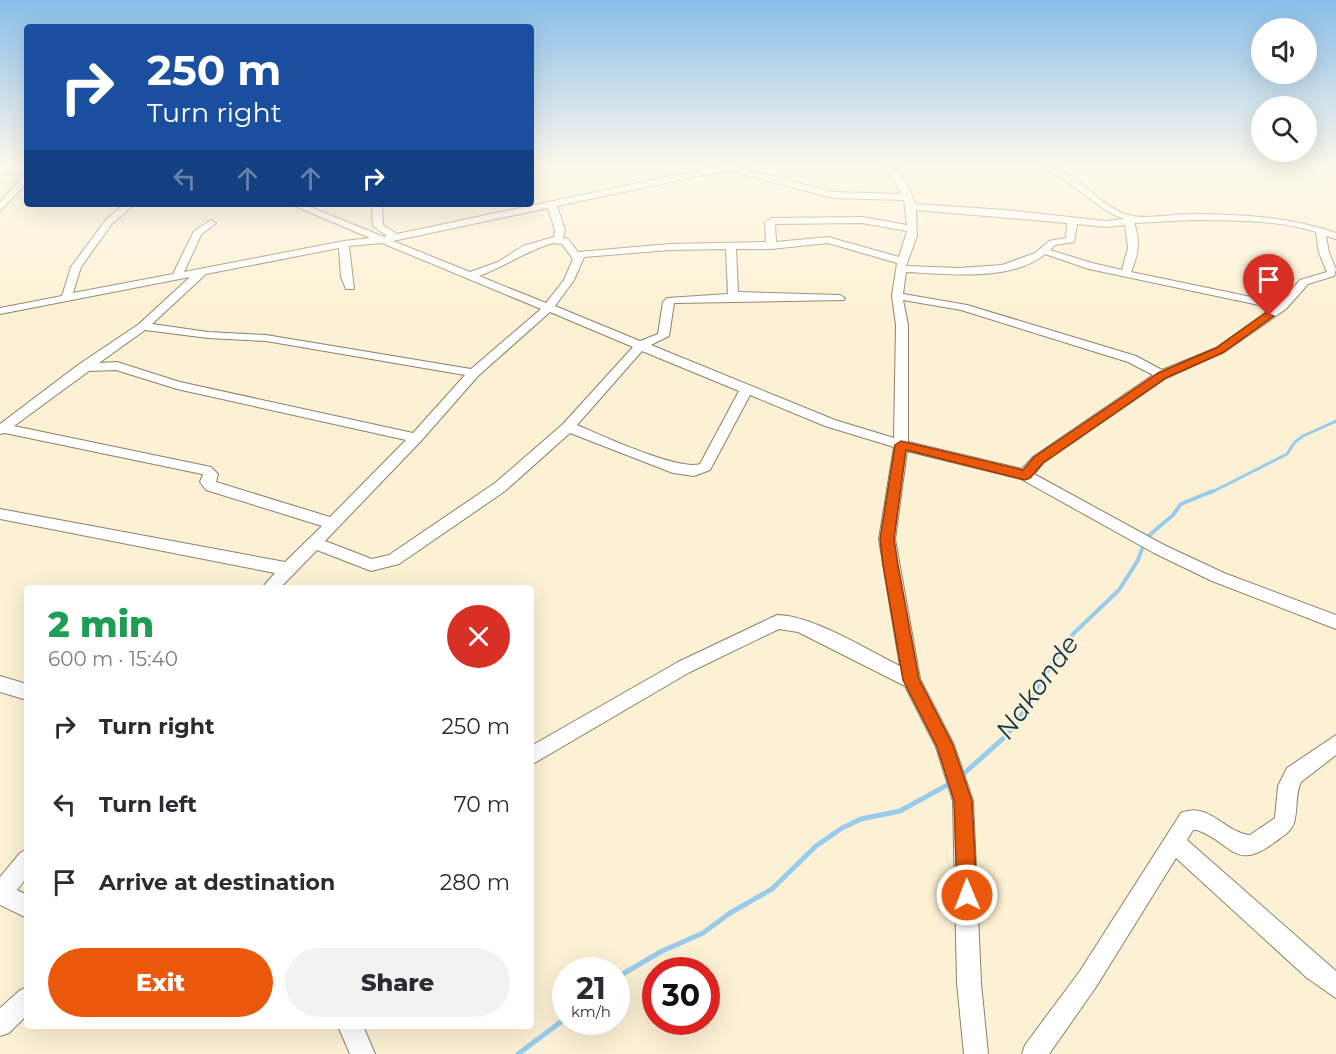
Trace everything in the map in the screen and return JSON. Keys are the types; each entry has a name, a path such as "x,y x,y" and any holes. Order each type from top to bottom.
{"street":[{"path":"67,297 76,267 108,223 119,213"},
{"path":"326,213 389,238 469,276 597,326 746,390 830,423 901,445 1025,475 1159,549 1218,577 1336,622"},
{"path":"378,213 379,227 389,238"},
{"path":"0,311 515,213"},
{"path":"554,213 560,230 558,239"},
{"path":"911,213 912,236 902,265 897,296 902,325 901,445 887,539 911,680 945,745 963,801 969,983 976,1054"},
{"path":"1010,213 1112,224 1193,217 1266,219 1290,222 1336,236"},
{"path":"1117,213 1132,221"},
{"path":"771,246 771,222 862,220 912,229"},
{"path":"273,585 416,438 474,373 548,308 569,280 577,258 582,253 639,248 771,246 833,240 902,265 977,270 1017,266 1029,261 1045,251 1052,243 1072,238 1071,220"},
{"path":"1125,274 1132,258 1134,232 1132,221"},
{"path":"177,276 197,233 211,223"},
{"path":"1025,475 1038,460 1162,375 1220,350 1282,306 1294,296 1298,287 1304,282 1332,273 1324,253 1320,230"},
{"path":"469,276 502,264 526,248 558,239 565,241 577,258"},
{"path":"344,244 346,277 350,287"},
{"path":"731,246 733,294 741,297"},
{"path":"1045,251 1083,264 1125,274 1282,306"},
{"path":"1,429 82,368 143,326 203,271"},
{"path":"897,296 963,307 1132,359 1162,375"},
{"path":"313,542 371,565 393,560 500,487 568,427 640,345 665,334 671,300 741,297 840,298"},
{"path":"143,326 202,335 266,338 474,373"},
{"path":"82,368 117,366 177,385 416,438"},
{"path":"568,427 673,468 694,471 705,467 746,390"},
{"path":"1,429 206,470 211,474 207,482 211,486 331,524"},
{"path":"0,514 287,569"},
{"path":"534,754 684,667 777,622 789,622 804,627 911,680"},
{"path":"0,684 24,691"},
{"path":"1034,1054 1088,979 1188,820 1194,819 1210,825 1230,841 1253,846 1283,824 1287,816 1288,786 1294,775 1336,744"},
{"path":"1174,842 1315,970 1336,986"},
{"path":"24,864 0,893 24,905"},
{"path":"0,1024 24,1002"},
{"path":"351,1029 363,1054"}],"waterway":[{"name":"Nakonde","path":"1210,493 1287,454 1295,442 1303,436 1336,421"},
{"name":"Nakonde","path":"1005,736 1013,728 1050,667 1074,633 1119,590 1138,560 1146,538 1173,515 1181,504 1213,491"},
{"name":"Nakonde","path":"960,777 1007,735"},
{"name":"Nakonde","path":"630,970 662,951 703,933 730,913 772,889 816,846 842,828 861,819 900,811 951,783"},
{"name":"Nakonde","path":"518,1054 552,1028"}],"route":[{"path":"967,895 963,801 955,770 945,745 911,680 887,539 901,445 1025,475 1038,460 1162,375 1220,350 1269,316"}]}
